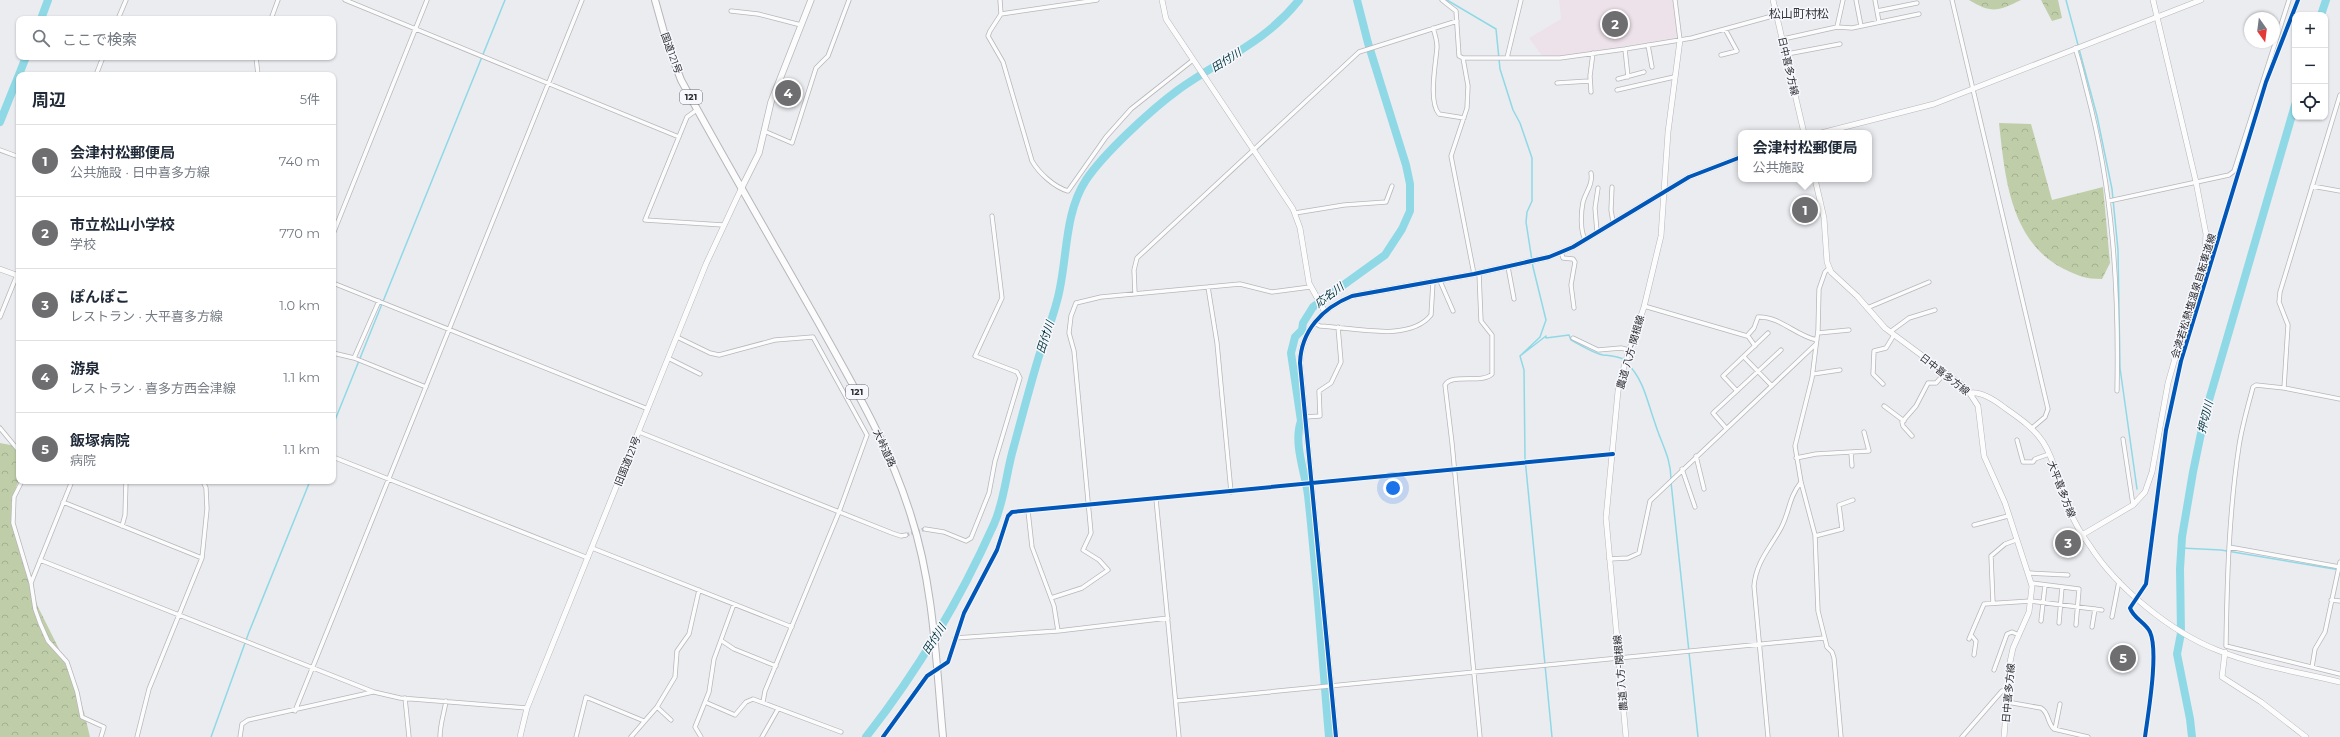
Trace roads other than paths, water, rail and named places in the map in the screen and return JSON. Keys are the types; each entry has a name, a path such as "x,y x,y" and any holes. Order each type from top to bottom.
{"highway":[{"name":"国道121号","path":"655,0 671,56 698,110 742,187"},
{"name":"大峠道路","path":"742,187 805,297 883,441 912,518 924,569 931,613 937,661 943,737"}],"main road":[{"path":"742,187 754,166 771,102 811,0"}],"street":[{"path":"119,16 126,0"},
{"path":"273,16 278,0"},
{"path":"345,0 355,2 416,29 679,137"},
{"path":"336,227 427,0"},
{"path":"295,711 390,480 582,0"},
{"path":"764,131 792,143 816,68 828,56 849,0"},
{"path":"1000,0 1001,14 988,36 1003,62 1032,160 1040,172 1055,184 1068,191 1106,138 1131,110 1193,60"},
{"path":"1001,14 1097,0"},
{"path":"1162,0 1166,19 1295,213 1300,228 1310,287 1324,309"},
{"path":"1442,0 1456,11 1459,56 1463,58 1468,86 1467,108 1451,156 1477,274 1481,321 1492,335 1493,371 1486,378 1456,380 1446,382 1445,385 1480,737"},
{"path":"1507,58 1521,0"},
{"path":"1675,0 1680,29 1680,40"},
{"name":"日中喜多方線","path":"1773,0 1787,54 1803,130"},
{"path":"1837,27 1843,0"},
{"path":"1856,0 1861,26"},
{"path":"1875,0 1879,22"},
{"path":"1952,0 1974,87 2048,409 2045,417 2032,428"},
{"path":"2082,535 2133,504 2145,492 2149,482 2168,383 2204,254 2206,234 2196,182 2153,0"},
{"path":"1833,130 1934,104 2157,15 2194,1 2201,0"},
{"path":"2109,201 2229,175 2234,171 2289,0"},
{"path":"1877,11 1917,3"},
{"path":"731,12 758,14 801,26"},
{"path":"1783,39 1837,27 1847,29 1919,14"},
{"path":"1463,58 1560,58 1680,40 1776,15"},
{"path":"1135,294 1134,270 1138,258 1253,149 1359,52 1457,20"},
{"path":"1433,28 1437,47 1433,74 1436,109 1439,114 1464,118"},
{"path":"1721,55 1737,51 1726,28"},
{"name":"農道 八方-関根線","path":"1626,737 1606,518 1618,391 1629,350 1644,306 1661,236 1674,77 1680,40"},
{"path":"1787,54 1840,44"},
{"path":"1648,45 1652,68"},
{"path":"2075,48 2094,119 2106,174 2116,285 2117,391"},
{"path":"1625,49 1628,77"},
{"path":"1591,92 1589,81 1593,53"},
{"path":"97,72 102,60"},
{"path":"256,60 258,72"},
{"path":"1618,79 1644,72"},
{"path":"1617,90 1674,77"},
{"path":"1557,83 1589,81"},
{"path":"2284,388 2288,325 2279,302 2280,292 2340,95"},
{"path":"698,110 687,117 646,220 723,225"},
{"path":"0,150 16,156"},
{"path":"1336,737 1300,357 1304,337 1324,309 1352,296 1477,274 1561,252 1689,177 1738,157"},
{"path":"1585,239 1582,224 1583,203 1592,181 1591,173"},
{"path":"1816,182 1824,218 1829,268 1825,272 1819,289 1818,333 1812,374 1796,436 1796,458 1815,536 1818,611 1824,638 1834,658 1841,737"},
{"path":"1295,213 1338,206 1386,202 1392,186"},
{"path":"2312,186 2340,191"},
{"name":"旧国道121号","path":"520,737 527,708 668,358 723,225 742,187"},
{"path":"1612,187 1611,210 1613,222"},
{"path":"1596,232 1595,208 1598,188"},
{"path":"925,529 944,532 966,541 971,538 989,493 995,461 1020,378 1017,372 976,356 1002,298 992,216"},
{"path":"1561,252 1563,258 1573,260 1575,262 1571,285 1574,308"},
{"path":"1508,267 1514,299"},
{"name":"日中喜多方線","path":"1829,268 1892,333 1970,393 1979,411 1984,456 2001,493 2016,540 2029,573 2031,583 2031,601 2029,612 2010,662 2004,737"},
{"path":"0,269 16,273"},
{"path":"0,317 16,279"},
{"path":"1440,281 1452,311"},
{"path":"1314,323 1320,326 1371,331 1402,330 1415,326 1431,315 1433,282"},
{"path":"1867,308 1929,282"},
{"path":"336,284 648,409"},
{"path":"1051,598 1082,588 1108,570 1099,560 1083,550 1091,537 1074,351 1069,338 1071,316 1079,301 1240,284 1272,292 1310,287"},
{"path":"1208,287 1216,343 1231,492"},
{"path":"357,360 379,301"},
{"path":"1644,306 1748,336 1756,346"},
{"path":"1883,384 1873,374 1874,351 1886,348 1892,333 1909,318 1935,310"},
{"path":"1748,336 1754,328 1757,318 1760,317 1778,321 1800,335 1816,342"},
{"path":"1305,417 1320,416 1320,391 1331,383 1333,374 1341,362 1342,351 1338,327"},
{"path":"1818,333 1848,330"},
{"path":"1737,391 1723,376 1768,333"},
{"path":"677,337 710,354 719,355 775,340 813,337 868,435 839,512 765,691 763,702"},
{"path":"1573,338 1598,350 1629,350"},
{"path":"1609,559 1628,558 1639,553 1650,500 1772,386 1816,342"},
{"path":"1726,428 1713,413 1780,350"},
{"path":"336,354 357,360 426,387"},
{"path":"1744,357 1772,386"},
{"path":"668,358 700,374"},
{"path":"1812,374 1840,370"},
{"path":"1912,436 1903,426 1904,421 1916,406 1928,383 1936,383 1945,373"},
{"path":"2340,399 2284,388 2256,385 2253,387 2239,444 2229,547 2226,646 2340,674"},
{"name":"大平喜多方線","path":"1970,393 1982,394 1993,400 2032,428 2049,454 2068,506 2082,535 2098,558 2119,580 2157,614 2187,635 2218,650 2340,682"},
{"path":"1884,406 1904,421"},
{"path":"0,428 16,447"},
{"path":"639,432 901,536 906,535"},
{"path":"1796,458 1816,454 1869,451 1864,432"},
{"path":"2123,439 2133,504"},
{"path":"2017,440 2023,462 2033,462 2034,459 2049,454"},
{"path":"1851,453 1852,466"},
{"path":"883,737 927,676 948,662 964,613 997,550 1008,516 1012,512 1613,454"},
{"path":"1696,456 1704,489"},
{"path":"336,458 588,558"},
{"path":"1682,469 1694,507"},
{"path":"1768,737 1754,586 1755,575 1760,561 1782,526 1790,500 1801,482"},
{"path":"20,484 14,497 12,519 31,583 35,609 44,634 67,662 78,692 82,717 104,727 101,737"},
{"path":"31,583 71,484"},
{"path":"122,526 125,515 126,484"},
{"path":"137,737 149,689 178,614 202,558 207,509 204,484"},
{"path":"1156,499 1179,737"},
{"path":"1815,536 1842,529 1839,505 1853,500"},
{"path":"63,502 202,558"},
{"path":"1028,511 1032,547 1051,598 1058,631"},
{"path":"1974,525 2008,516"},
{"path":"1993,603 1991,556 2005,544 2016,540"},
{"path":"2229,547 2340,567"},
{"path":"592,548 792,627"},
{"path":"40,560 374,692 405,698 527,708"},
{"path":"2312,667 2315,649 2325,632 2340,562"},
{"path":"2029,573 2068,575"},
{"path":"2112,617 2119,580"},
{"path":"2031,583 2080,590 2076,625"},
{"path":"2041,621 2045,585"},
{"path":"2058,623 2062,587"},
{"path":"632,737 657,707 676,678 677,651 689,634 699,590"},
{"path":"2331,600 2340,601"},
{"path":"1969,639 1982,604 2031,601 2102,610"},
{"path":"701,737 695,729 710,686 714,660 734,604"},
{"path":"2092,627 2095,609"},
{"path":"955,638 1058,631 1168,618"},
{"path":"1994,670 2007,634 2012,632 2019,635"},
{"path":"1971,635 1976,641 1974,656"},
{"path":"1176,701 1824,638"},
{"path":"722,641 734,649 776,666"},
{"path":"2225,652 2222,677 2308,736"},
{"path":"1962,737 2002,691 2007,690"},
{"path":"240,737 242,724 248,720 295,711 374,692"},
{"path":"576,737 586,697 644,722"},
{"path":"405,698 409,737"},
{"path":"705,702 735,715 749,700 753,699 841,732"},
{"path":"440,737 441,720 444,717 446,701"},
{"path":"2006,702 2044,709 2051,726 2055,729 2088,737"},
{"path":"2055,729 2060,704"},
{"path":"657,707 671,720"},
{"path":"762,737 778,709"}],"waterway":[{"path":"42,16 48,0"},
{"path":"336,418 505,0"},
{"name":"田付川","path":"866,737 903,687 936,635 967,580 998,515 1011,456 1032,378 1057,301 1073,208 1086,180 1104,157 1155,108 1194,79 1242,50 1272,28 1299,0"},
{"name":"応名川","path":"1329,737 1308,495 1300,458 1298,439 1301,421 1291,353 1295,337 1302,330 1303,323 1313,307 1385,255 1402,229 1410,211 1410,184 1406,165 1368,43 1357,0"},
{"path":"1447,0 1496,29 1500,69 1513,110 1520,123 1532,158 1532,201 1527,212 1526,222 1533,267 1546,320 1540,337 1520,356"},
{"path":"2066,0 2097,116 2112,189 2118,250 2120,368 2137,489"},
{"name":"押切川","path":"2322,12 2326,0"},
{"path":"20,72 25,60"},
{"path":"0,122 16,82"},
{"name":"押切川","path":"2192,737 2190,719 2177,654 2181,633 2180,569 2182,537 2205,414 2292,115"},
{"path":"1520,356 1546,336 1546,338 1569,335 1571,340 1591,351 1625,360"},
{"path":"1520,356 1524,370 1525,458 1552,737"},
{"path":"1627,363 1637,376 1644,391 1668,457 1671,479"},
{"path":"1671,482 1698,737"},
{"path":"211,737 249,632 309,484"},
{"path":"2181,548 2221,550 2340,570"}],"tunnel":[{"path":"906,535 925,529"}],"place":[{"name":"市立松山小学校","path":"1615,24"},
{"name":"游泉","path":"788,93"},
{"name":"会津村松郵便局","path":"1805,210"},
{"name":"ぽんぽこ","path":"2068,543"},
{"name":"飯塚病院","path":"2123,658"}],"district":[{"name":"松山町村松","path":"1799,14"}]}
